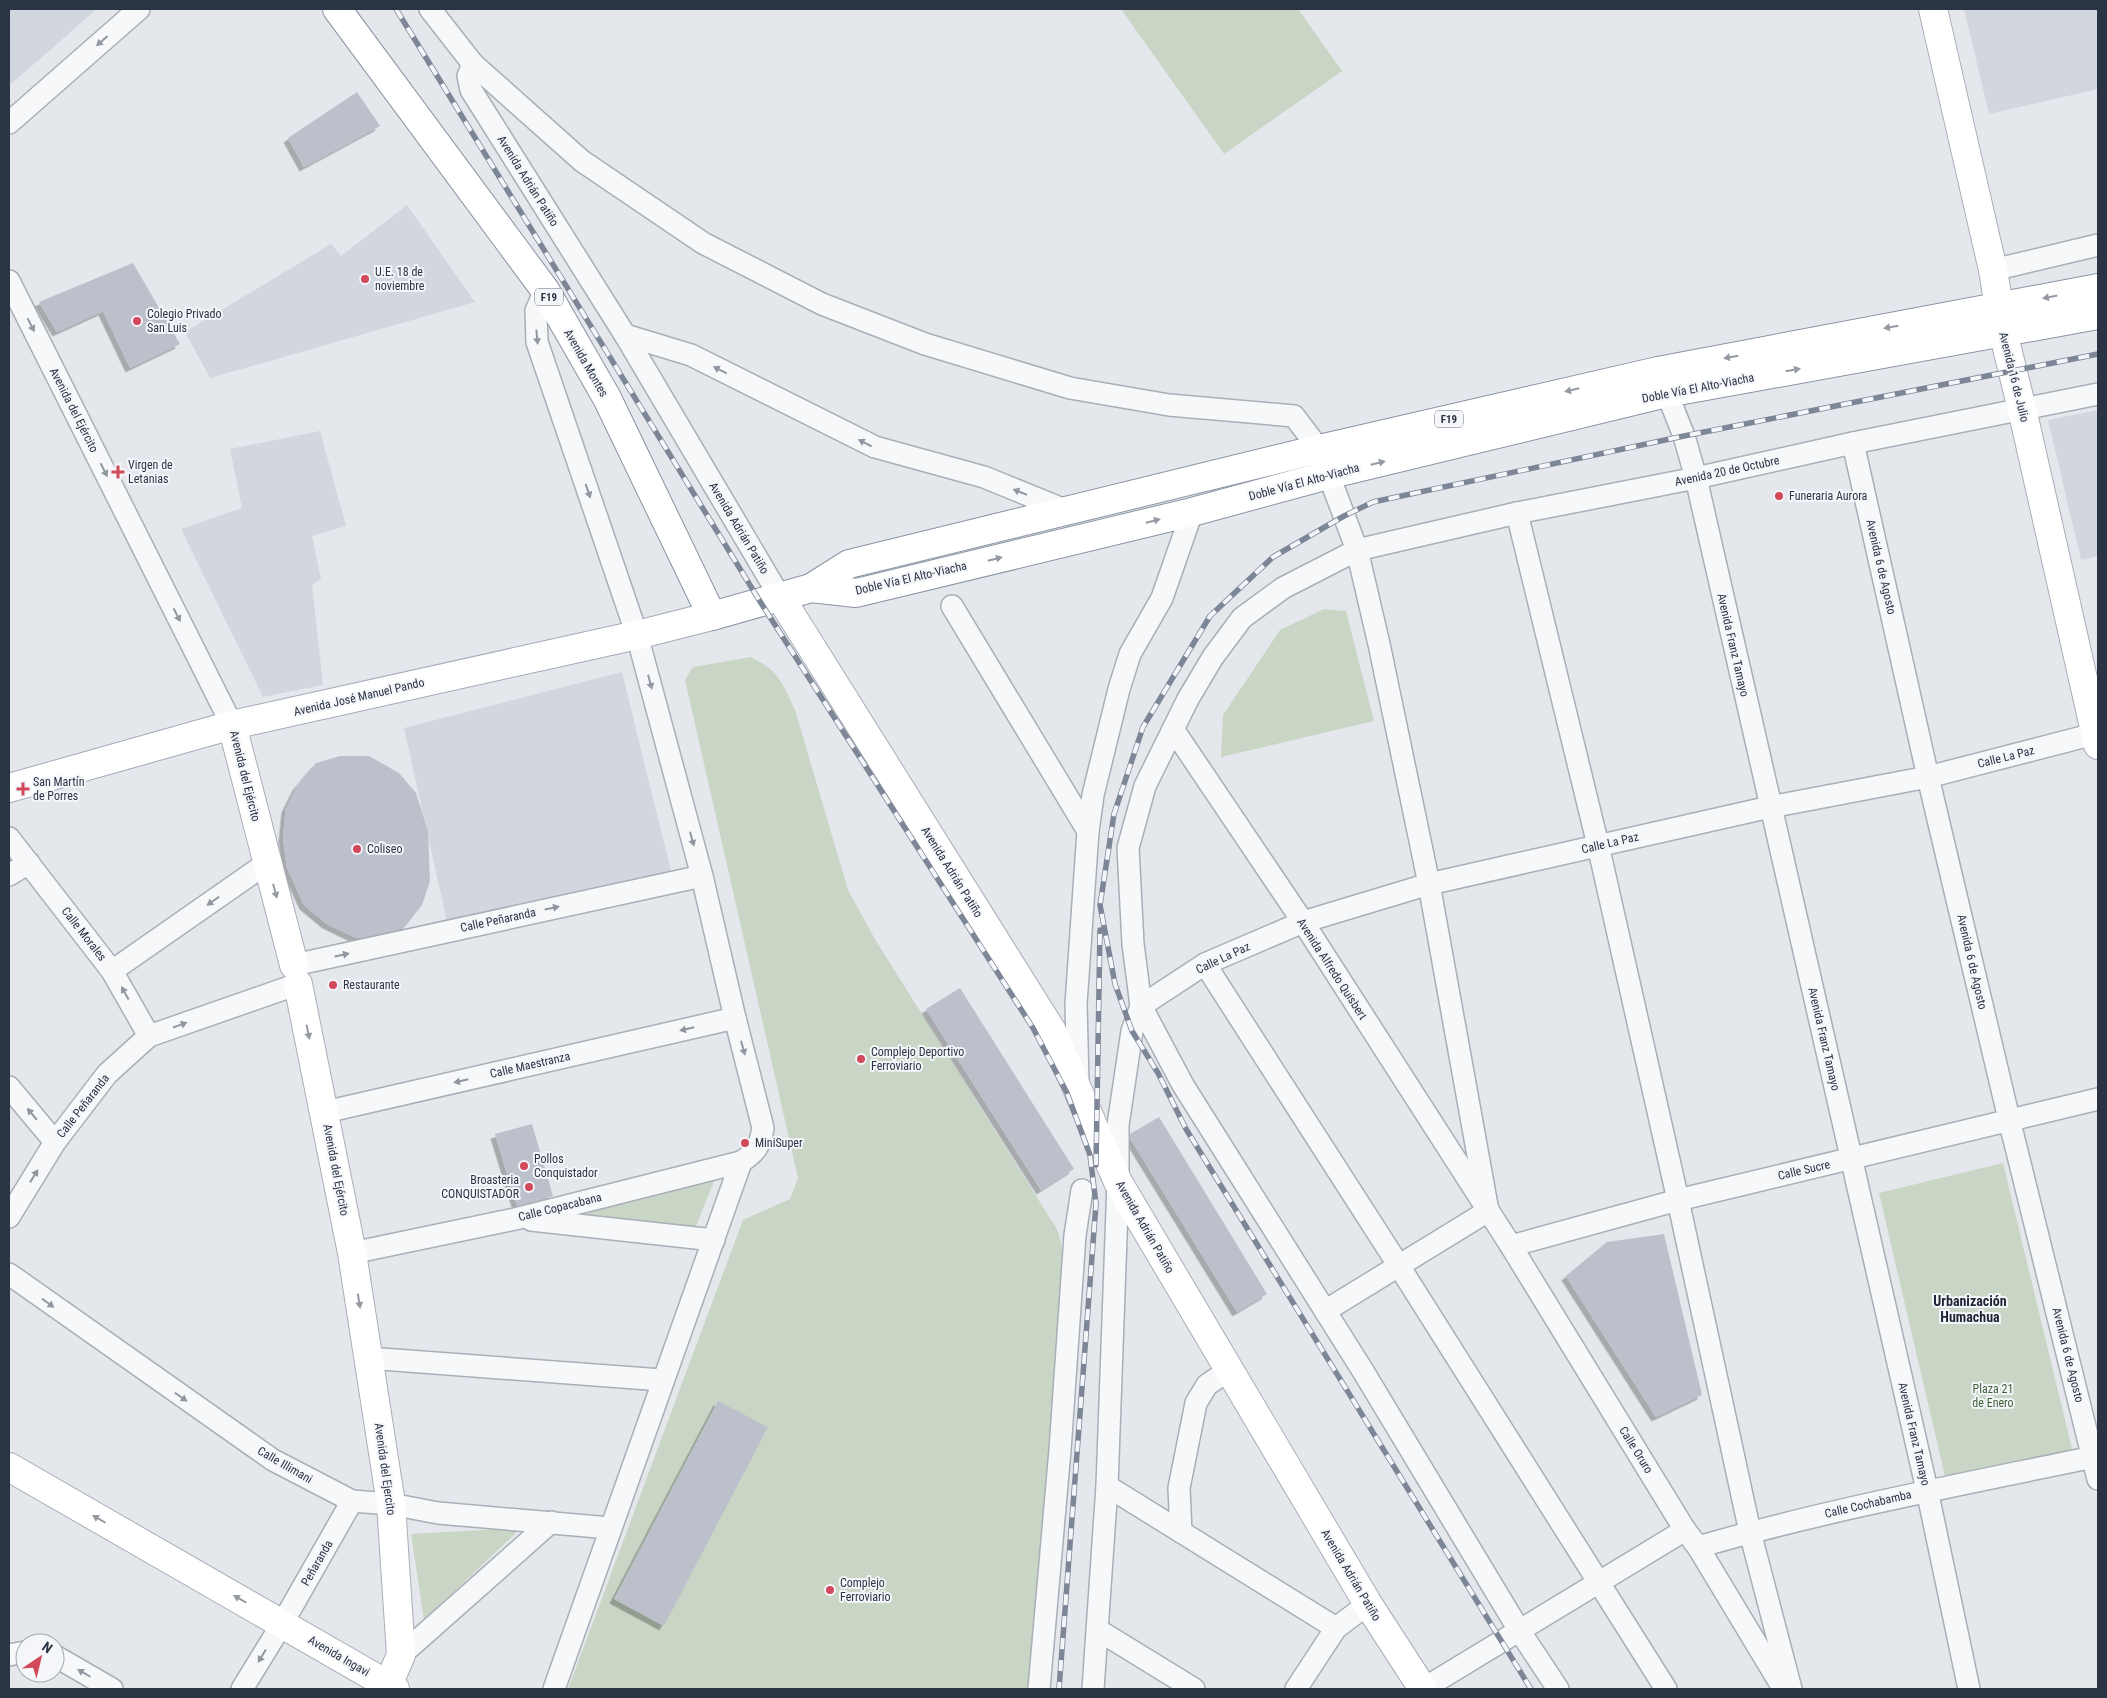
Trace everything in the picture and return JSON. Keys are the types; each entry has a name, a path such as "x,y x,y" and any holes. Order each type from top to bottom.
{"main road":[{"name":"Avenida Montes","path":"337,9 545,290 607,398 712,616"},
{"name":"Avenida 16 de Julio","path":"1933,9 1993,270 2001,320 2097,737"},
{"name":"Doble Vía El Alto-Viacha","path":"811,588 856,593 1192,512 1328,475 1667,392 2001,320 2098,288"},
{"name":"Doble Vía El Alto-Viacha","path":"811,588 849,564 1319,449 1658,370 2001,320 2098,315"},
{"name":"F19","path":"712,616 811,588"},
{"name":"Avenida Adrián Patiño","path":"780,597 1052,1030 1118,1182 1368,1604 1423,1689"},
{"name":"Avenida José Manuel Pando","path":"9,788 232,725 637,635 712,616"},
{"name":"Avenida del Ejército","path":"232,725 296,975 352,1253"},
{"name":"Avenida del Ejercito","path":"352,1253 391,1504 401,1655 392,1687"},
{"name":"Avenida Ingavi","path":"9,1467 392,1687"}],"street":[{"path":"9,123 139,9"},
{"path":"430,9 473,64 582,161 702,243 822,304 926,344 1070,388 1169,405 1294,416 1319,449 1357,550 1378,644 1429,884 1488,1211 1325,1311"},
{"name":"Avenida Adrián Patiño","path":"473,64 468,76 471,90 625,335 780,597"},
{"path":"1993,270 2098,244"},
{"name":"Avenida del Ejército","path":"9,281 232,725"},
{"path":"545,290 536,311 537,342 637,635 702,876 735,1018"},
{"path":"625,335 691,356 875,447 984,477 1065,510"},
{"name":"Avenida Franz Tamayo","path":"1667,392 1684,436 1696,478 1927,1490 1969,1689"},
{"name":"Avenida 20 de Octubre","path":"1141,1006 1133,944 1128,848 1146,786 1188,699 1213,656 1242,618 1283,588 1357,550 1517,513 1696,478 1853,443 2098,394"},
{"name":"Avenida 6 de Agosto","path":"1853,443 1928,776 2009,1119 2096,1457 2098,1479"},
{"path":"1079,1092 1076,1004 1088,831 1096,785 1119,689 1130,654 1162,598 1192,512"},
{"path":"1517,513 1598,846 1678,1200 1750,1532 1791,1689"},
{"path":"952,606 1088,831"},
{"name":"Avenida Alfredo Quisbert","path":"1173,729 1303,922 1488,1211"},
{"name":"Calle La Paz","path":"1141,1006 1205,964 1303,922 1429,884 1770,807 1928,776 2097,737"},
{"name":"Calle Morales","path":"9,838 112,971 149,1036"},
{"path":"9,875 29,863"},
{"path":"112,971 267,863"},
{"name":"Calle Peñaranda","path":"9,1217 55,1142 107,1074 149,1036 296,975 702,876"},
{"path":"1205,964 1399,1266 1666,1689"},
{"path":"1093,1689 1107,1486 1118,1182 1118,1125 1132,1031 1141,1006"},
{"path":"1141,1006 1183,1084 1325,1311 1519,1630 1558,1689"},
{"name":"Calle Maestranza","path":"325,1112 735,1018"},
{"name":"Calle Copacabana","path":"352,1253 515,1219 740,1162 751,1155 760,1144 763,1128 735,1018"},
{"path":"9,1087 55,1142"},
{"name":"Calle Sucre","path":"1512,1246 1678,1200 2098,1099"},
{"path":"554,1689 740,1162"},
{"path":"1038,1689 1060,1450 1076,1235 1082,1190"},
{"name":"Calle Oruro","path":"1488,1211 1512,1246 1784,1689"},
{"path":"515,1219 714,1240"},
{"name":"Calle Illimani","path":"9,1274 273,1460 352,1501 391,1504 438,1512 610,1528"},
{"path":"368,1358 662,1380"},
{"path":"1181,1532 1179,1488 1196,1404 1207,1385 1229,1370"},
{"name":"Calle Cochabamba","path":"1698,1547 1750,1532 1927,1490 2096,1457"},
{"path":"1107,1486 1336,1628"},
{"name":"Peñaranda","path":"242,1689 282,1624 352,1501"},
{"path":"401,1655 551,1522"},
{"path":"1423,1689 1685,1530"},
{"path":"1296,1689 1336,1628 1368,1604"},
{"path":"1098,1630 1194,1689"},
{"path":"65,1662 112,1689"}],"shaded area":[{"path":"9,9 97,9 11,84 9,81"},
{"path":"1964,9 2098,9 2098,89 1989,114"},
{"name":"U.E. 18 de noviembre","path":"407,205 475,302 210,378 185,332 331,244 341,256"},
{"path":"2098,410 2098,556 2081,560 2048,420"},
{"path":"320,431 346,526 312,536 321,579 312,585 323,685 263,697 181,529 242,508 230,449"},
{"path":"622,672 672,875 448,926 404,728"}],"green space":[{"path":"1121,9 1298,9 1342,71 1224,154"},
{"path":"1324,609 1346,611 1374,721 1221,757 1223,715 1280,630"},
{"name":"Complejo Deportivo Ferroviario","path":"751,657 768,667 779,678 795,710 848,890 876,941 1058,1231 1063,1251 1033,1689 568,1689 743,1220 790,1199 798,1178 685,680 693,667"},
{"name":"Plaza 21 de Enero","path":"2003,1163 2073,1453 1947,1485 1879,1193"},
{"path":"717,1174 694,1231 549,1218"},
{"path":"521,1528 424,1620 411,1534"}],"building":[{"path":"357,92 380,126 304,167 288,138"},
{"name":"Colegio Privado San Luis","path":"133,263 180,344 130,368 103,311 57,332 39,302"},
{"name":"Coliseo","path":"340,756 369,756 399,773 416,793 428,831 430,881 422,905 404,928 361,938 354,937 327,924 304,905 287,868 283,837 286,808 297,786 316,763"},
{"path":"960,988 1074,1169 1041,1190 926,1009"},
{"path":"1159,1117 1267,1294 1237,1312 1130,1138 1130,1134"},
{"name":"Pollos Conquistador","path":"532,1124 553,1196 517,1206 495,1134"},
{"path":"1664,1234 1702,1395 1656,1417 1566,1276 1607,1242"},
{"path":"718,1401 768,1427 664,1626 614,1599"}],"railway":[{"path":"396,9 761,603 1033,1028 1067,1093 1090,1155 1096,1204 1059,1689"},
{"path":"1531,1689 1186,1129 1158,1073 1132,1031 1115,984 1100,905 1114,814 1143,727 1210,616 1273,557 1344,516 1373,502 1684,436 2098,354"},
{"path":"1096,1165 1100,930"}],"place":[{"name":"U.E. 18 de noviembre","path":"365,279"},
{"name":"Colegio Privado San Luis","path":"137,321"},
{"name":"Virgen de Letanias","path":"118,472"},
{"name":"Funeraria Aurora","path":"1779,496"},
{"name":"San Martín de Porres","path":"23,789"},
{"name":"Coliseo","path":"357,849"},
{"name":"Restaurante","path":"333,985"},
{"name":"Complejo Deportivo Ferroviario","path":"861,1059"},
{"name":"MiniSuper","path":"745,1143"},
{"name":"Pollos Conquistador","path":"524,1166"},
{"name":"Broasteria CONQUISTADOR","path":"529,1187"},
{"name":"Complejo Ferroviario","path":"830,1590"}],"district":[{"name":"Urbanización Humachua","path":"1970,1309"}]}
